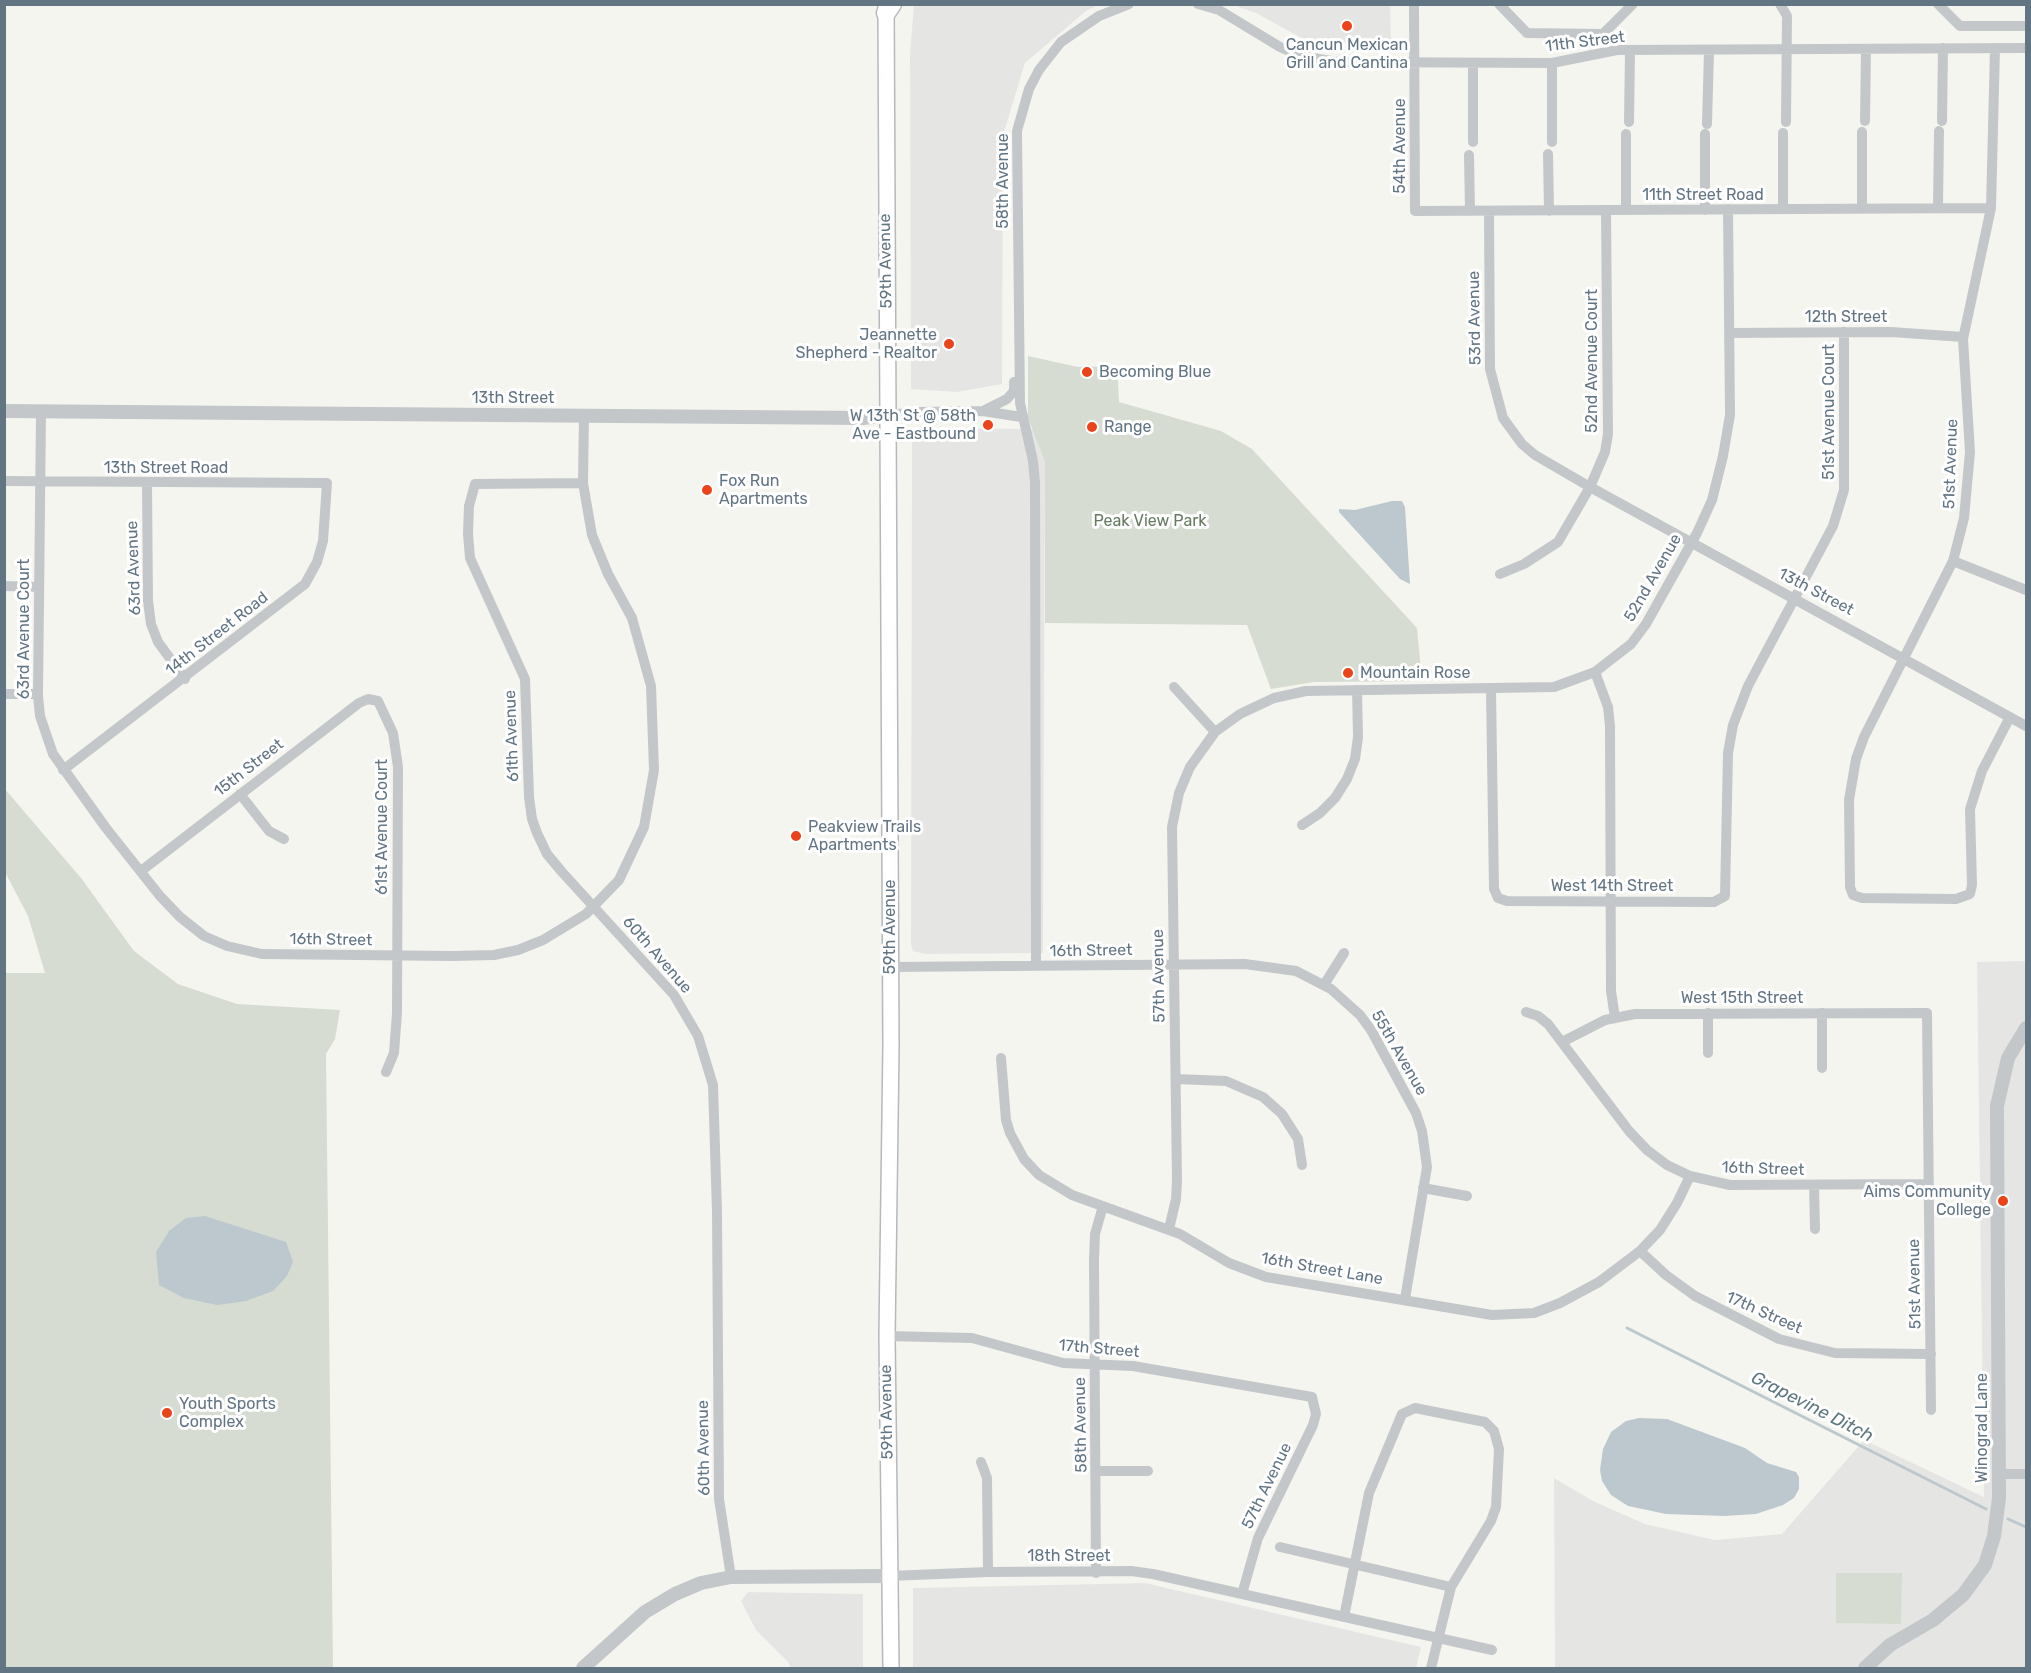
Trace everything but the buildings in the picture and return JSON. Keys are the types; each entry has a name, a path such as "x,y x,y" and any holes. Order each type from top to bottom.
{"main road":[{"name":"59th Avenue","path":"888,7 890,967 886,1336 891,1668"}],"street":[{"name":"58th Avenue","path":"1036,966 1035,483 1033,461 1021,417 1018,350 1017,142 1022,106 1039,70 1061,42 1107,13 1129,4"},
{"name":"11th Street","path":"1198,4 1219,10 1280,48 1301,56 1337,62 1552,63 1603,51 1630,50 2026,48"},
{"path":"1499,4 1527,33 1603,34"},
{"path":"1603,51 1603,34 1633,4"},
{"path":"1780,4 1787,16 1783,209"},
{"path":"1938,4 1960,26 2026,26"},
{"name":"54th Avenue","path":"1414,6 1415,212"},
{"name":"51st Avenue","path":"2002,26 1998,48 1991,208 1964,337 1969,433 1968,488 1953,561 1864,737 1853,771 1849,800 1850,886 1853,895 1862,898 1956,899 1970,894 1972,885 1970,809 1982,771 2010,717"},
{"path":"1938,208 1943,48"},
{"path":"1862,208 1866,49"},
{"path":"1629,122 1630,50"},
{"path":"1705,210 1709,50"},
{"path":"1552,63 1552,142"},
{"path":"1473,64 1473,142"},
{"path":"1626,134 1626,210"},
{"path":"1548,154 1549,211"},
{"path":"1469,155 1470,212"},
{"name":"11th Street Road","path":"1415,212 1991,208"},
{"name":"52nd Avenue","path":"1357,690 1491,690 1554,687 1595,672 1615,659 1646,624 1692,542 1712,500 1723,456 1730,415 1728,210"},
{"name":"52nd Avenue Court","path":"1500,574 1524,564 1558,542 1590,487 1605,453 1608,434 1606,211"},
{"name":"53rd Avenue","path":"1489,212 1490,369 1503,418 1522,444 1535,455 1590,487"},
{"name":"51st Avenue Court","path":"1725,896 1728,753 1733,725 1748,686 1796,600 1833,526 1844,490 1844,332"},
{"name":"12th Street","path":"1729,333 1890,332 1964,337"},
{"name":"58th Avenue","path":"983,411 1007,399 1014,392 1015,358 1018,350"},
{"name":"13th Street","path":"4,411 863,418 918,411 983,411 1021,417"},
{"name":"63rd Avenue Court","path":"41,411 38,694 40,716 47,738 63,770 106,828"},
{"path":"584,415 583,483 591,535 608,574 632,618 644,652 651,686 654,770 644,827 619,880 595,906"},
{"name":"13th Street Road","path":"4,481 327,483"},
{"name":"63rd Avenue","path":"147,483 148,601 151,624 158,642 185,679"},
{"name":"14th Street Road","path":"63,770 185,679 304,584 317,562 323,541 327,483"},
{"name":"61th Avenue","path":"583,483 475,484 469,506 470,558 525,679 532,819 547,854 595,906"},
{"name":"13th Street","path":"1590,487 2026,726"},
{"path":"1953,561 2026,590"},
{"path":"4,586 39,587"},
{"path":"1595,672 1608,707 1610,726 1611,991 1615,1017"},
{"path":"1174,687 1215,732"},
{"path":"1302,825 1320,813 1335,798 1347,779 1355,759 1358,737 1357,690"},
{"name":"57th Avenue","path":"1168,1229 1178,1181 1172,852 1175,808 1190,767 1215,732 1240,714 1274,698 1306,691 1357,690"},
{"name":"West 14th Street","path":"1491,690 1494,889 1497,898 1714,902 1725,896"},
{"path":"4,694 38,694"},
{"name":"15th Street","path":"141,871 358,703 368,699 378,701"},
{"name":"61st Avenue Court","path":"378,701 393,733 398,767 394,1053 386,1072"},
{"path":"240,794 269,831 284,839"},
{"name":"16th Street","path":"106,828 159,896 204,936 227,946 262,954 494,955 518,950 543,940 595,906"},
{"name":"60th Avenue","path":"595,906 675,995 698,1036 713,1085 717,1201 719,1499 731,1577"},
{"path":"1324,985 1344,953"},
{"name":"16th Street","path":"890,967 1267,965 1296,971 1324,985"},
{"name":"55th Avenue","path":"1324,985 1343,997 1371,1030 1416,1113 1427,1167 1404,1299"},
{"name":"16th Street","path":"1526,1012 1538,1016 1548,1024 1629,1131 1647,1150 1667,1165 1690,1176 1730,1185 1929,1184"},
{"path":"1708,1013 1708,1053"},
{"path":"1822,1013 1822,1068"},
{"name":"51st Avenue","path":"1927,1013 1931,1410"},
{"name":"West 15th Street","path":"1562,1042 1584,1029 1615,1017 1635,1014 1927,1013"},
{"name":"Winograd Lane","path":"1865,1668 1890,1645 1947,1610 1973,1583 1985,1565 1994,1536 1999,1498 1997,1106 2003,1072 2016,1042 2026,1028"},
{"name":"16th Street Lane","path":"1000,1058 1006,1120 1024,1159 1048,1182 1072,1195 1168,1229 1248,1271 1492,1315 1534,1313 1560,1303 1599,1282 1640,1251 1659,1230 1677,1203 1690,1176"},
{"path":"1176,1079 1226,1081 1263,1096 1282,1114 1298,1139 1302,1165"},
{"path":"1814,1185 1815,1229"},
{"path":"1424,1188 1467,1196"},
{"name":"58th Avenue","path":"1096,1573 1094,1250 1103,1206"},
{"name":"17th Street","path":"1640,1251 1666,1275 1695,1296 1779,1339 1835,1353 1931,1354"},
{"name":"17th Street","path":"886,1336 972,1338 1063,1363 1133,1366 1309,1396"},
{"name":"57th Avenue","path":"1242,1593 1258,1538 1313,1425 1315,1400 1309,1396"},
{"path":"1344,1617 1369,1493 1402,1414 1412,1409 1485,1422 1497,1437 1496,1507 1491,1521 1451,1587 1431,1668"},
{"path":"981,1462 987,1478 988,1572"},
{"path":"1096,1471 1148,1471"},
{"path":"1998,1474 2026,1474"},
{"path":"1280,1547 1451,1587"},
{"name":"18th Street","path":"583,1668 645,1612 675,1594 702,1582 731,1577 889,1576 988,1572 1153,1574 1492,1650"}],"shaded area":[{"path":"914,4 1098,5 1086,11 1025,63 1003,135 1002,384 957,392 911,389 910,54"},
{"path":"1233,5 1390,5 1391,43 1325,51 1256,13"},
{"path":"918,428 1033,429 1045,462 1043,953 925,954 913,951 911,944 912,434"},
{"path":"1392,501 1402,501 1405,507 1410,584 1400,579 1339,512 1339,509 1355,510"},
{"name":"Aims Community College","path":"2026,961 2026,1668 1555,1668 1554,1478 1593,1501 1645,1524 1715,1540 1782,1534 1864,1440 1984,1497 1977,962"},
{"path":"205,1216 286,1242 293,1262 287,1276 273,1291 246,1301 217,1305 184,1298 159,1285 156,1252 169,1231 186,1218"},
{"path":"1639,1418 1667,1419 1745,1448 1767,1463 1796,1472 1799,1477 1799,1489 1794,1498 1783,1505 1756,1514 1725,1516 1666,1514 1628,1506 1611,1495 1602,1481 1600,1470 1603,1449 1611,1432 1626,1421"},
{"path":"1145,1583 1421,1647 1416,1668 913,1668 913,1588"},
{"path":"748,1592 863,1594 863,1668 791,1668 788,1662 756,1630 741,1601"}],"green space":[{"name":"Peak View Park","path":"1028,356 1078,367 1117,366 1119,402 1221,431 1252,449 1417,628 1422,681 1314,682 1271,689 1247,625 1045,623 1045,462 1028,418"},
{"name":"Youth Sports Complex","path":"4,788 81,878 134,951 178,984 237,1004 340,1010 335,1039 326,1054 333,1668 5,1668 5,973 45,973 28,916 5,872"},
{"path":"1836,1573 1902,1573 1901,1624 1836,1623"}],"waterway":[{"name":"Grapevine Ditch","path":"1627,1328 1986,1509"},
{"name":"Grapevine Ditch","path":"2008,1519 2026,1527"}],"place":[{"name":"Cancun Mexican Grill and Cantina","path":"1347,26"},
{"name":"Jeannette Shepherd - Realtor","path":"949,344"},
{"name":"Becoming Blue","path":"1087,372"},
{"name":"W 13th St @ 58th Ave - Eastbound","path":"988,425"},
{"name":"Range","path":"1092,427"},
{"name":"Fox Run Apartments","path":"707,490"},
{"name":"Mountain Rose","path":"1348,673"},
{"name":"Peakview Trails Apartments","path":"796,836"},
{"name":"Aims Community College","path":"2003,1201"},
{"name":"Youth Sports Complex","path":"167,1413"}]}
